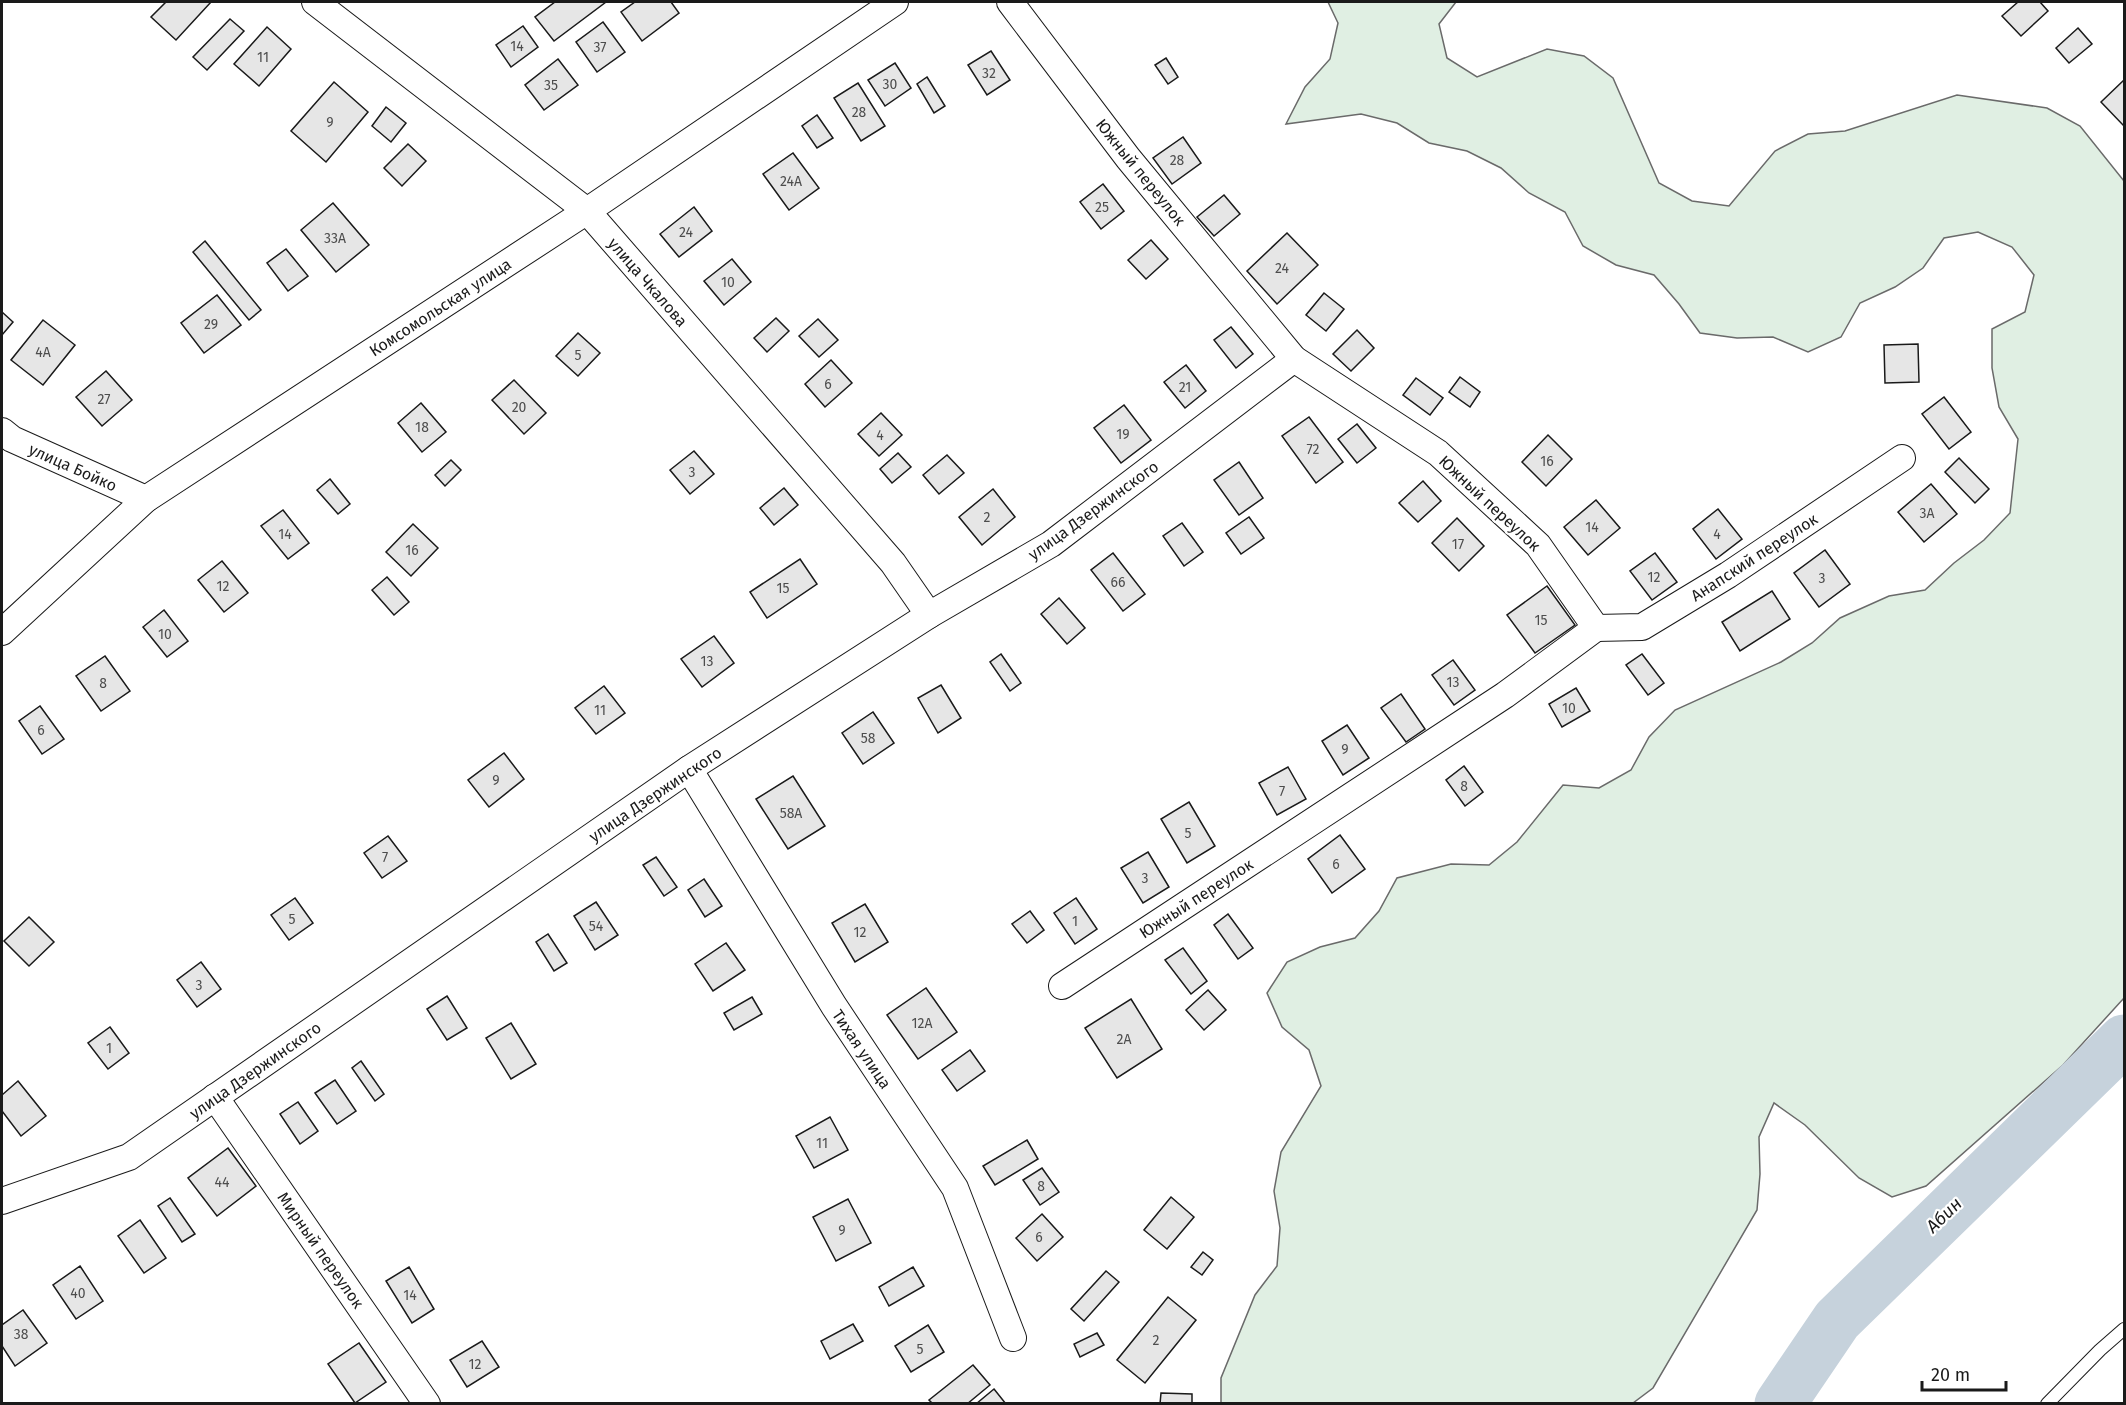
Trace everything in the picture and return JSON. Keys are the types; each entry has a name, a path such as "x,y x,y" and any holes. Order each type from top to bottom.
{"street":[{"name":"улица Чкалова","path":"315,2 587,211 893,564 929,615"},
{"name":"Комсомольская улица","path":"2,632 146,499 587,211 896,2"},
{"name":"Южный переулок","path":"1010,2 1128,158 1294,359 1438,453 1538,545 1596,628 1505,695 1062,986"},
{"name":"улица Дзержинского","path":"2,1201 129,1157 689,769 929,615 1051,544 1294,359"},
{"name":"улица Бойко","path":"2,431 12,440 146,499"},
{"name":"Анапский переулок","path":"1596,628 1642,627 1728,575 1902,458"},
{"name":"Тихая улица","path":"689,769 834,1006 955,1188 1013,1338"},
{"name":"Мирный переулок","path":"215,1097 428,1404"}],"lane":[{"path":"2047,1404 2124,1329"}],"green space":[{"path":"1328,2 1456,2 1439,24 1447,58 1477,77 1547,49 1584,56 1613,78 1659,183 1692,201 1729,206 1775,151 1808,134 1845,131 1957,95 2047,108 2080,126 2124,181 2124,998 2063,1065 1926,1186 1892,1197 1859,1178 1805,1125 1774,1103 1759,1137 1760,1174 1757,1210 1653,1388 1633,1403 1221,1403 1221,1378 1255,1295 1277,1266 1280,1228 1274,1191 1281,1152 1321,1086 1309,1050 1282,1027 1267,993 1287,962 1320,947 1355,938 1379,911 1397,878 1451,864 1489,865 1517,842 1563,785 1599,788 1631,770 1649,737 1675,710 1781,662 1812,643 1840,618 1889,596 1925,590 1954,563 1984,540 2010,513 2018,439 1999,407 1992,368 1992,329 2025,312 2034,275 2012,247 1978,232 1944,238 1923,268 1895,287 1860,303 1841,337 1808,352 1773,337 1737,338 1700,333 1654,275 1616,265 1583,246 1565,212 1529,193 1501,168 1467,151 1429,143 1397,123 1361,114 1286,124 1305,87 1330,59 1338,23"}],"building":[{"path":"166,2 211,2 176,40 151,17"},
{"path":"555,2 606,2 554,41 535,17"},
{"path":"635,2 671,2 679,13 642,41 621,12"},
{"path":"2018,2 2040,2 2048,11 2021,36 2002,16"},
{"path":"230,19 244,31 207,70 193,57"},
{"path":"603,22 625,52 597,72 576,42"},
{"path":"523,26 538,47 511,67 496,45"},
{"path":"267,27 291,49 259,86 234,64"},
{"path":"2078,28 2092,44 2069,63 2056,48"},
{"path":"991,51 1010,80 987,95 968,65"},
{"path":"1166,58 1178,77 1168,84 1155,65"},
{"path":"558,59 578,85 544,110 525,85"},
{"path":"895,63 911,88 885,106 868,80"},
{"path":"927,77 945,106 934,113 917,84"},
{"path":"2124,80 2124,124 2123,125 2101,102"},
{"path":"334,82 368,112 326,162 291,131"},
{"path":"858,83 885,126 861,141 834,98"},
{"path":"386,107 406,123 391,142 372,126"},
{"path":"817,115 833,138 817,148 802,126"},
{"path":"1183,137 1201,163 1172,184 1153,158"},
{"path":"408,144 426,161 402,186 384,168"},
{"path":"793,153 819,188 789,210 763,174"},
{"path":"1103,184 1124,211 1101,229 1080,202"},
{"path":"1224,195 1240,214 1214,236 1197,217"},
{"path":"333,203 369,245 336,272 301,230"},
{"path":"694,207 712,231 679,257 660,234"},
{"path":"1287,233 1318,265 1277,304 1247,271"},
{"path":"1151,240 1168,259 1146,279 1128,260"},
{"path":"205,241 261,310 249,320 193,252"},
{"path":"286,249 308,276 288,291 267,263"},
{"path":"732,259 751,282 724,305 704,281"},
{"path":"1324,293 1344,309 1326,331 1306,315"},
{"path":"217,295 241,325 204,353 181,323"},
{"path":"2,312 13,322 2,335"},
{"path":"776,318 789,331 767,352 754,338"},
{"path":"818,319 838,340 819,357 799,336"},
{"path":"43,320 75,345 43,385 11,360"},
{"path":"1231,327 1253,354 1236,368 1214,340"},
{"path":"1357,330 1374,348 1351,371 1333,354"},
{"path":"578,333 600,353 578,376 556,356"},
{"path":"1918,344 1919,382 1885,383 1884,345"},
{"path":"831,360 852,383 825,407 805,384"},
{"path":"1186,365 1206,391 1185,408 1164,382"},
{"path":"106,371 132,400 102,426 76,397"},
{"path":"1460,377 1480,392 1470,407 1449,392"},
{"path":"1416,378 1443,398 1430,415 1403,395"},
{"path":"514,380 546,413 524,434 492,400"},
{"path":"1944,397 1971,432 1949,449 1922,414"},
{"path":"421,403 446,432 422,452 398,423"},
{"path":"1124,405 1151,440 1121,463 1094,428"},
{"path":"881,413 902,435 879,456 858,434"},
{"path":"1309,417 1343,462 1316,483 1282,436"},
{"path":"1357,424 1376,448 1357,463 1338,439"},
{"path":"1548,435 1572,459 1546,486 1522,462"},
{"path":"694,451 714,474 690,494 670,470"},
{"path":"898,453 911,467 892,483 880,469"},
{"path":"947,455 964,473 939,494 923,475"},
{"path":"1959,458 1989,489 1975,503 1945,472"},
{"path":"451,460 461,470 445,486 435,475"},
{"path":"1239,462 1263,498 1239,515 1214,480"},
{"path":"330,479 350,504 338,514 317,490"},
{"path":"1423,481 1441,501 1418,522 1399,503"},
{"path":"1931,484 1957,514 1924,542 1898,512"},
{"path":"784,488 798,505 774,525 760,508"},
{"path":"993,489 1015,517 982,545 959,517"},
{"path":"1596,500 1620,528 1588,555 1564,527"},
{"path":"1718,509 1742,539 1716,559 1693,529"},
{"path":"283,510 309,543 288,559 261,526"},
{"path":"1249,517 1264,538 1241,554 1226,533"},
{"path":"1457,518 1484,546 1459,571 1432,543"},
{"path":"1182,523 1203,552 1184,566 1163,536"},
{"path":"413,524 438,548 411,576 386,552"},
{"path":"1825,550 1850,584 1819,607 1794,573"},
{"path":"1113,553 1145,594 1123,611 1091,570"},
{"path":"1655,553 1677,582 1652,600 1630,571"},
{"path":"800,559 817,584 767,618 750,592"},
{"path":"222,561 248,593 224,612 198,580"},
{"path":"387,577 409,602 394,615 372,590"},
{"path":"1547,586 1575,625 1535,653 1507,615"},
{"path":"1772,591 1790,619 1740,651 1722,622"},
{"path":"1059,598 1085,628 1067,644 1041,614"},
{"path":"164,610 188,641 167,657 143,627"},
{"path":"714,636 734,663 702,687 681,659"},
{"path":"1001,654 1021,683 1010,691 990,662"},
{"path":"1642,654 1664,683 1648,695 1626,665"},
{"path":"105,656 130,691 101,711 76,676"},
{"path":"1453,660 1475,690 1454,705 1432,675"},
{"path":"941,685 961,718 938,733 918,698"},
{"path":"604,686 625,713 596,734 575,708"},
{"path":"1576,688 1590,711 1562,727 1549,704"},
{"path":"1401,694 1425,729 1406,742 1381,708"},
{"path":"40,706 64,739 42,754 19,721"},
{"path":"873,712 894,743 863,764 842,733"},
{"path":"1347,725 1369,758 1343,775 1322,741"},
{"path":"504,753 524,779 489,807 468,780"},
{"path":"1464,766 1483,792 1465,806 1446,780"},
{"path":"1288,767 1306,799 1277,815 1259,783"},
{"path":"793,776 825,826 788,849 756,799"},
{"path":"1189,802 1215,846 1187,863 1161,819"},
{"path":"1340,835 1365,869 1332,893 1308,859"},
{"path":"388,836 407,861 382,878 364,853"},
{"path":"1148,852 1169,887 1143,903 1121,868"},
{"path":"656,857 677,887 664,896 643,865"},
{"path":"704,879 722,906 705,917 688,890"},
{"path":"295,898 313,923 289,940 271,915"},
{"path":"1076,898 1097,929 1075,944 1054,913"},
{"path":"596,902 618,935 595,950 574,916"},
{"path":"865,904 888,942 855,962 832,923"},
{"path":"1030,911 1044,930 1027,943 1012,924"},
{"path":"1228,914 1253,948 1238,959 1214,925"},
{"path":"29,917 54,942 29,966 4,941"},
{"path":"548,934 567,963 554,971 536,942"},
{"path":"726,943 745,970 713,991 695,964"},
{"path":"1183,948 1207,981 1191,994 1165,960"},
{"path":"201,962 221,989 197,1007 177,980"},
{"path":"926,988 957,1032 918,1059 887,1015"},
{"path":"1208,990 1226,1010 1204,1030 1186,1010"},
{"path":"447,996 467,1028 447,1040 427,1009"},
{"path":"752,997 762,1014 734,1030 724,1013"},
{"path":"1131,999 1162,1049 1117,1078 1085,1028"},
{"path":"511,1023 536,1064 511,1079 486,1038"},
{"path":"110,1027 129,1053 108,1069 88,1043"},
{"path":"970,1050 985,1071 957,1091 942,1070"},
{"path":"361,1061 384,1094 375,1101 352,1068"},
{"path":"335,1080 356,1111 337,1124 315,1093"},
{"path":"18,1081 46,1116 21,1136 2,1111 2,1095"},
{"path":"298,1102 318,1131 300,1144 280,1114"},
{"path":"830,1117 848,1150 814,1168 796,1136"},
{"path":"1027,1140 1038,1159 995,1185 983,1166"},
{"path":"228,1148 256,1186 217,1216 188,1178"},
{"path":"1042,1168 1059,1192 1040,1205 1023,1180"},
{"path":"1171,1197 1194,1217 1167,1249 1144,1230"},
{"path":"170,1198 195,1234 182,1242 158,1206"},
{"path":"848,1199 871,1243 836,1261 813,1217"},
{"path":"1042,1214 1063,1237 1037,1261 1016,1238"},
{"path":"140,1220 166,1258 144,1273 118,1236"},
{"path":"1203,1252 1213,1260 1202,1275 1191,1267"},
{"path":"80,1266 103,1301 76,1319 53,1285"},
{"path":"409,1267 434,1309 412,1323 386,1281"},
{"path":"913,1267 924,1286 889,1306 879,1287"},
{"path":"1106,1271 1119,1282 1084,1321 1071,1309"},
{"path":"1168,1297 1196,1320 1145,1383 1117,1360"},
{"path":"23,1310 47,1343 15,1366 2,1346 2,1325"},
{"path":"853,1324 863,1341 830,1359 821,1341"},
{"path":"928,1325 944,1352 911,1372 895,1346"},
{"path":"1097,1333 1104,1345 1080,1357 1074,1344"},
{"path":"482,1341 499,1367 467,1387 450,1360"},
{"path":"359,1343 386,1382 355,1403 328,1364"},
{"path":"973,1365 990,1385 967,1404 933,1404 929,1400"},
{"path":"994,1389 1006,1404 976,1404"},
{"path":"1161,1393 1192,1394 1192,1404 1160,1404"}],"waterway":[{"name":"Абин","path":"1780,1404 1837,1320 2124,1040"}]}
